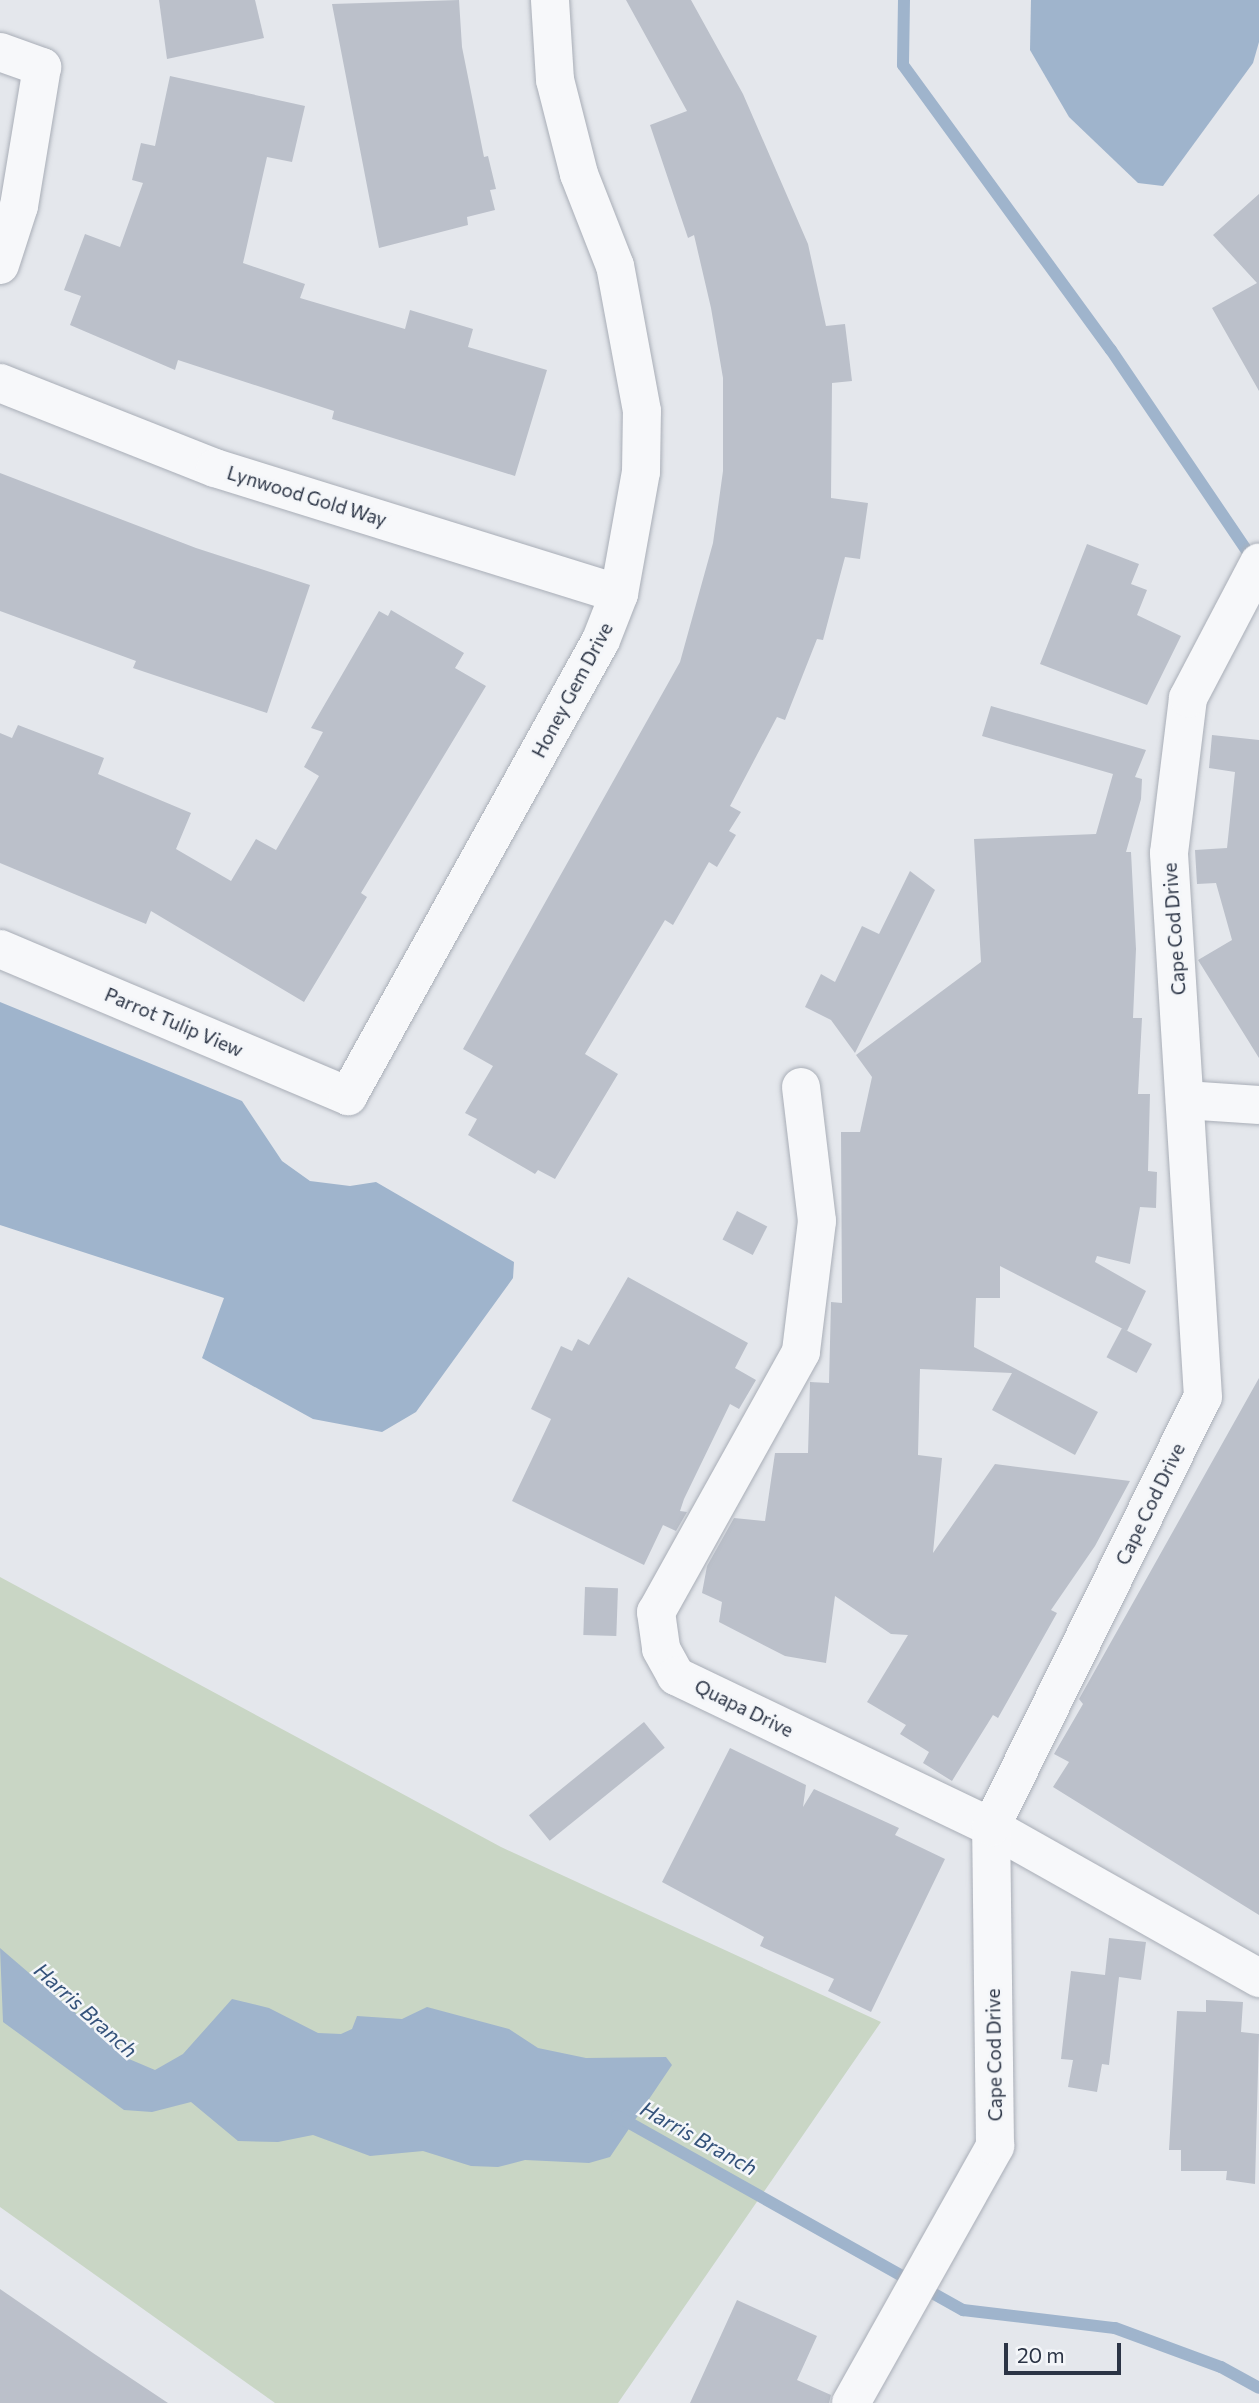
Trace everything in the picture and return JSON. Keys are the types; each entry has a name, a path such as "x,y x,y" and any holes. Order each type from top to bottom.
{"street":[{"name":"Honey Gem Drive","path":"348,1096 601,640 619,594 641,472 642,411 615,266 579,174 555,80 550,0"},
{"path":"0,52 42,66 19,206 0,265"},
{"name":"Lynwood Gold Way","path":"0,383 215,468 619,594"},
{"name":"Cape Cod Drive","path":"851,2403 995,2146 991,1827 1203,1396 1170,853 1188,698 1259,563"},
{"name":"Parrot Tulip View","path":"0,949 348,1096"},
{"name":"Quapa Drive","path":"801,1087 817,1221 801,1352 656,1612 660,1649 676,1676 991,1827 1259,1978"},
{"path":"1185,1100 1259,1105"}],"green space":[{"path":"0,1577 501,1847 881,2022 618,2403 275,2403 0,2207"}],"water":[{"path":"1031,0 1259,0 1259,42 1253,63 1163,186 1138,183 1069,117 1030,50"},
{"path":"0,1002 242,1101 282,1161 310,1181 350,1186 376,1182 514,1262 513,1278 416,1412 382,1432 313,1419 202,1358 224,1298 0,1225"},
{"path":"0,1948 129,2059 155,2070 183,2054 232,1999 269,2008 318,2033 341,2034 352,2029 357,2016 402,2019 427,2007 509,2029 538,2048 586,2058 666,2057 672,2065 610,2157 589,2163 525,2160 498,2167 471,2166 423,2151 370,2156 313,2135 278,2142 238,2141 191,2102 152,2112 124,2110 3,2022"}],"building":[{"path":"159,0 255,0 264,38 167,59"},
{"path":"459,0 462,47 484,157 488,156 496,189 490,190 495,210 467,217 468,225 379,248 332,4"},
{"path":"626,0 691,0 743,94 808,244 826,326 845,324 852,381 832,383 831,498 868,503 860,559 845,557 823,640 817,639 785,720 777,717 730,806 741,812 729,831 736,835 717,867 709,862 673,925 665,920 585,1054 618,1074 555,1179 538,1170 535,1174 468,1135 477,1119 465,1113 493,1066 463,1049 680,662 713,543 723,471 723,378 711,308 694,235 688,238 650,125 687,111"},
{"path":"170,76 305,106 292,162 267,157 243,263 305,284 300,298 405,329 410,310 473,329 468,347 547,370 515,476 332,419 334,411 178,360 175,370 70,325 81,296 64,290 85,234 120,247 143,183 132,180 141,143 155,146"},
{"path":"1259,194 1259,391 1212,308 1257,283 1213,235"},
{"path":"0,473 196,548 310,585 267,713 133,668 136,661 0,611"},
{"path":"1087,544 1139,564 1131,584 1147,590 1137,615 1181,636 1147,705 1040,664"},
{"path":"391,610 464,653 455,668 486,686 361,893 367,897 304,1002 151,911 146,924 0,863 0,733 12,738 18,725 104,758 98,774 191,813 176,849 231,881 256,839 276,850 319,776 304,767 323,732 311,728 379,611 388,616"},
{"path":"991,706 1146,750 1135,777 1142,779 1141,799 1126,852 1131,852 1136,949 1133,1018 1142,1018 1138,1094 1150,1094 1148,1171 1157,1172 1156,1208 1140,1207 1130,1264 1097,1256 1095,1262 1146,1291 1127,1331 1000,1266 1000,1298 976,1298 974,1347 1098,1412 1075,1455 992,1410 1012,1373 920,1369 918,1455 942,1458 933,1553 995,1464 1130,1481 1095,1546 1051,1610 1057,1613 998,1718 993,1715 952,1781 923,1763 929,1752 900,1734 906,1725 867,1702 908,1635 891,1634 835,1596 826,1663 785,1656 719,1622 722,1602 702,1593 707,1566 734,1518 765,1521 775,1453 808,1453 810,1382 829,1383 831,1302 842,1303 841,1132 860,1132 872,1077 856,1055 981,962 974,839 1096,834 1113,774 982,736"},
{"path":"1212,735 1259,740 1259,1058 1198,960 1232,940 1216,883 1197,884 1195,850 1227,848 1235,772 1209,768"},
{"path":"910,871 935,890 855,1053 831,1020 805,1007 821,974 835,982 862,926 879,934"},
{"path":"737,1211 767,1226 753,1255 722,1240"},
{"path":"628,1277 748,1343 735,1368 756,1380 739,1409 730,1404 684,1499 680,1511 687,1512 676,1531 663,1525 644,1565 512,1501 551,1419 531,1409 561,1346 572,1351 578,1339 589,1345"},
{"path":"1122,1328 1152,1344 1137,1373 1107,1357"},
{"path":"1259,1378 1259,1915 1053,1787 1069,1762 1054,1754 1083,1704 1079,1699"},
{"path":"585,1587 618,1588 616,1636 583,1635"},
{"path":"644,1722 665,1748 550,1841 529,1815"},
{"path":"730,1748 806,1785 803,1807 814,1789 899,1828 895,1835 945,1859 871,2012 828,1991 834,1979 760,1946 764,1937 662,1882"},
{"path":"1109,1938 1146,1942 1141,1980 1119,1977 1109,2065 1102,2064 1097,2092 1068,2087 1073,2060 1061,2059 1071,1971 1105,1975"},
{"path":"1206,2000 1243,2002 1241,2032 1259,2034 1255,2184 1226,2180 1227,2171 1181,2171 1181,2150 1169,2150 1177,2011 1206,2012"},
{"path":"0,2289 93,2353 168,2403 0,2403"},
{"path":"737,2300 817,2336 797,2380 831,2395 829,2403 690,2403"}],"waterway":[{"path":"904,0 903,65 1111,350 1255,563"},
{"name":"Harris Branch","path":"617,2116 963,2310 1115,2328 1221,2367 1259,2388"}]}
